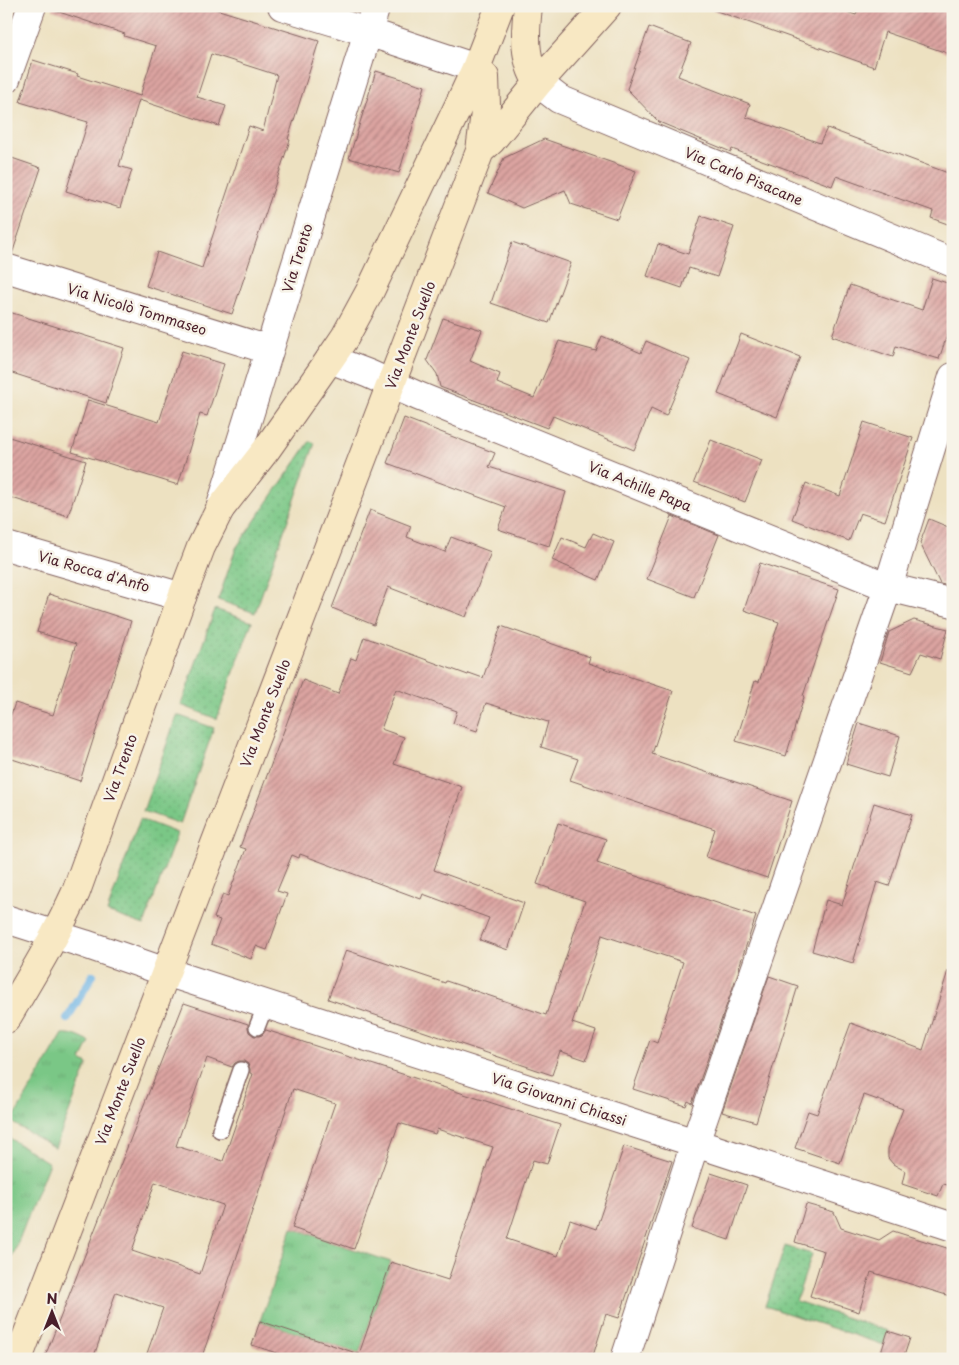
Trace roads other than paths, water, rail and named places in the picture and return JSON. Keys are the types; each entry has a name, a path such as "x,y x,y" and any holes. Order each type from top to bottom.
{"main road":[{"path":"330,359 345,337 370,291 476,68 500,6"},
{"path":"528,6 526,28 527,54 530,67 538,83"},
{"name":"Via Monte Suello","path":"18,1359 480,151 492,141 538,83 606,6"},
{"path":"476,68 485,76 486,104 480,151"},
{"name":"Via Trento","path":"6,1019 56,934 76,892 201,547 220,509 266,450 330,359"}],"street":[{"path":"6,79 32,6"},
{"path":"282,6 476,68"},
{"name":"Via Trento","path":"220,509 376,6"},
{"name":"Via Carlo Pisacane","path":"538,83 559,99 953,263"},
{"name":"Via Nicolò Tommaseo","path":"6,268 269,350"},
{"name":"Via Achille Papa","path":"330,359 888,587 953,603"},
{"path":"625,1359 695,1143 888,587 953,377"},
{"name":"Via Rocca d'Anfo","path":"6,546 182,596"},
{"name":"Via Giovanni Chiassi","path":"6,919 166,972 262,1015 695,1143 953,1227"}],"lane":[{"path":"220,1130 241,1070"}],"waterway":[{"path":"67,1019 93,975"}]}
